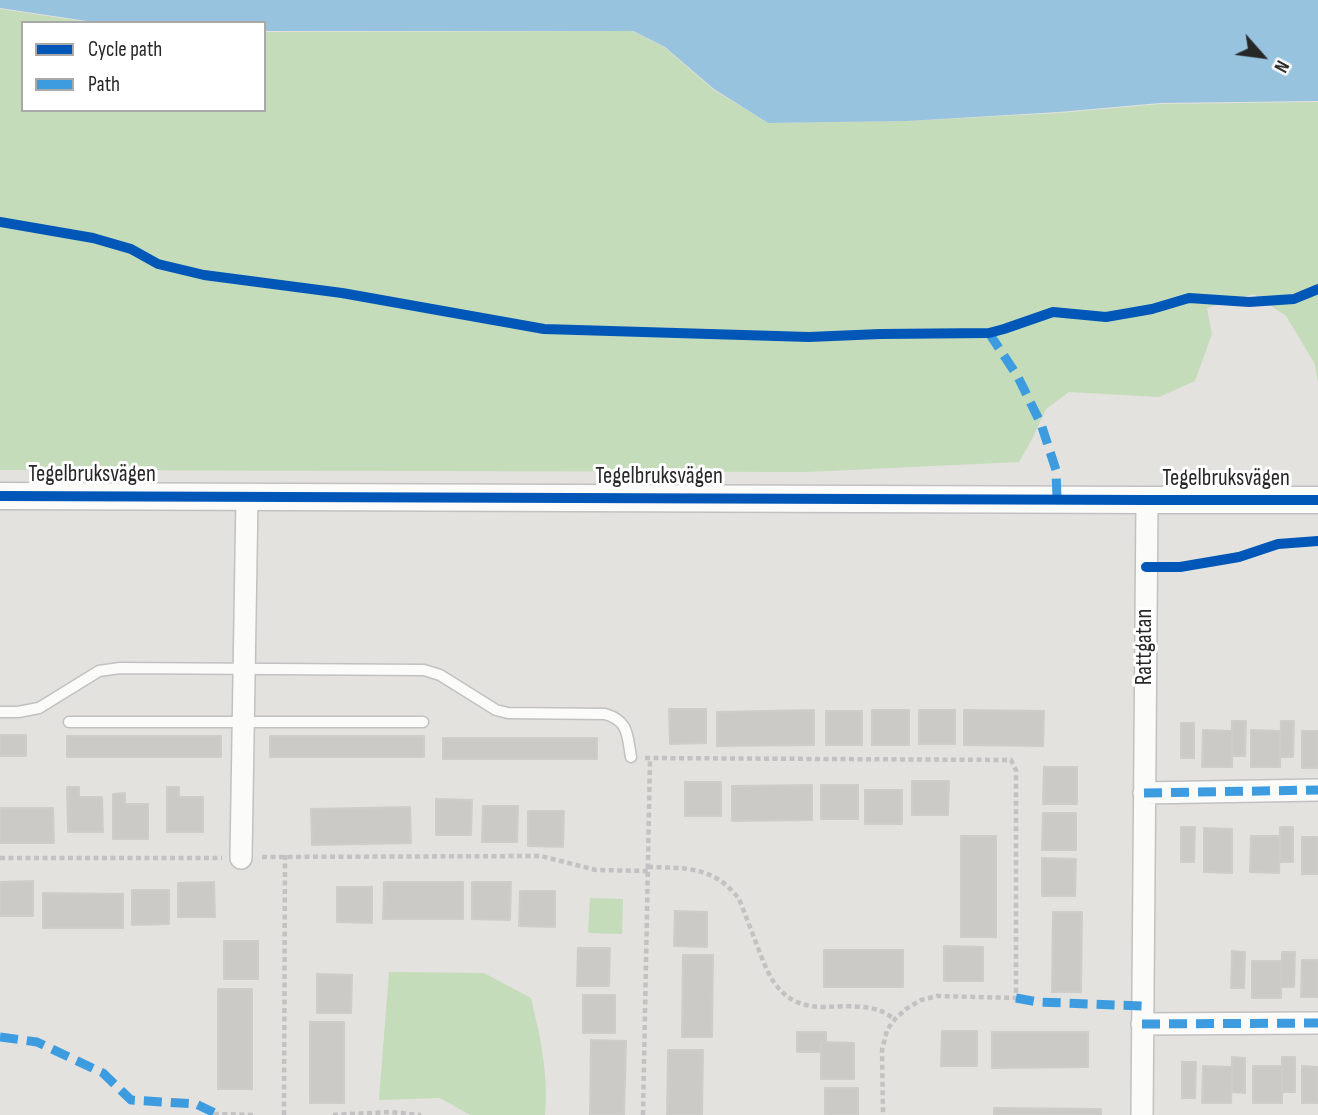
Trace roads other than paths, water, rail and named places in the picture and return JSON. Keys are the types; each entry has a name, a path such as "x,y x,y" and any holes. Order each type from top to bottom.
{"street":[{"name":"Tegelbruksvägen","path":"0,496 1318,500"},
{"path":"241,858 247,497"},
{"name":"Rattgatan","path":"1142,1115 1147,500"},
{"path":"1144,793 1318,790"},
{"path":"1142,1024 1318,1023"}],"lane":[{"path":"0,712 39,708 99,671 120,668 424,670 440,676 496,710 508,713 615,717 626,729 631,757"},
{"path":"69,722 423,722"}],"water":[{"path":"0,0 1318,0 1318,101 1160,103 907,121 768,123 714,89 665,47 633,31 266,31 266,21 87,21 0,8"}]}
